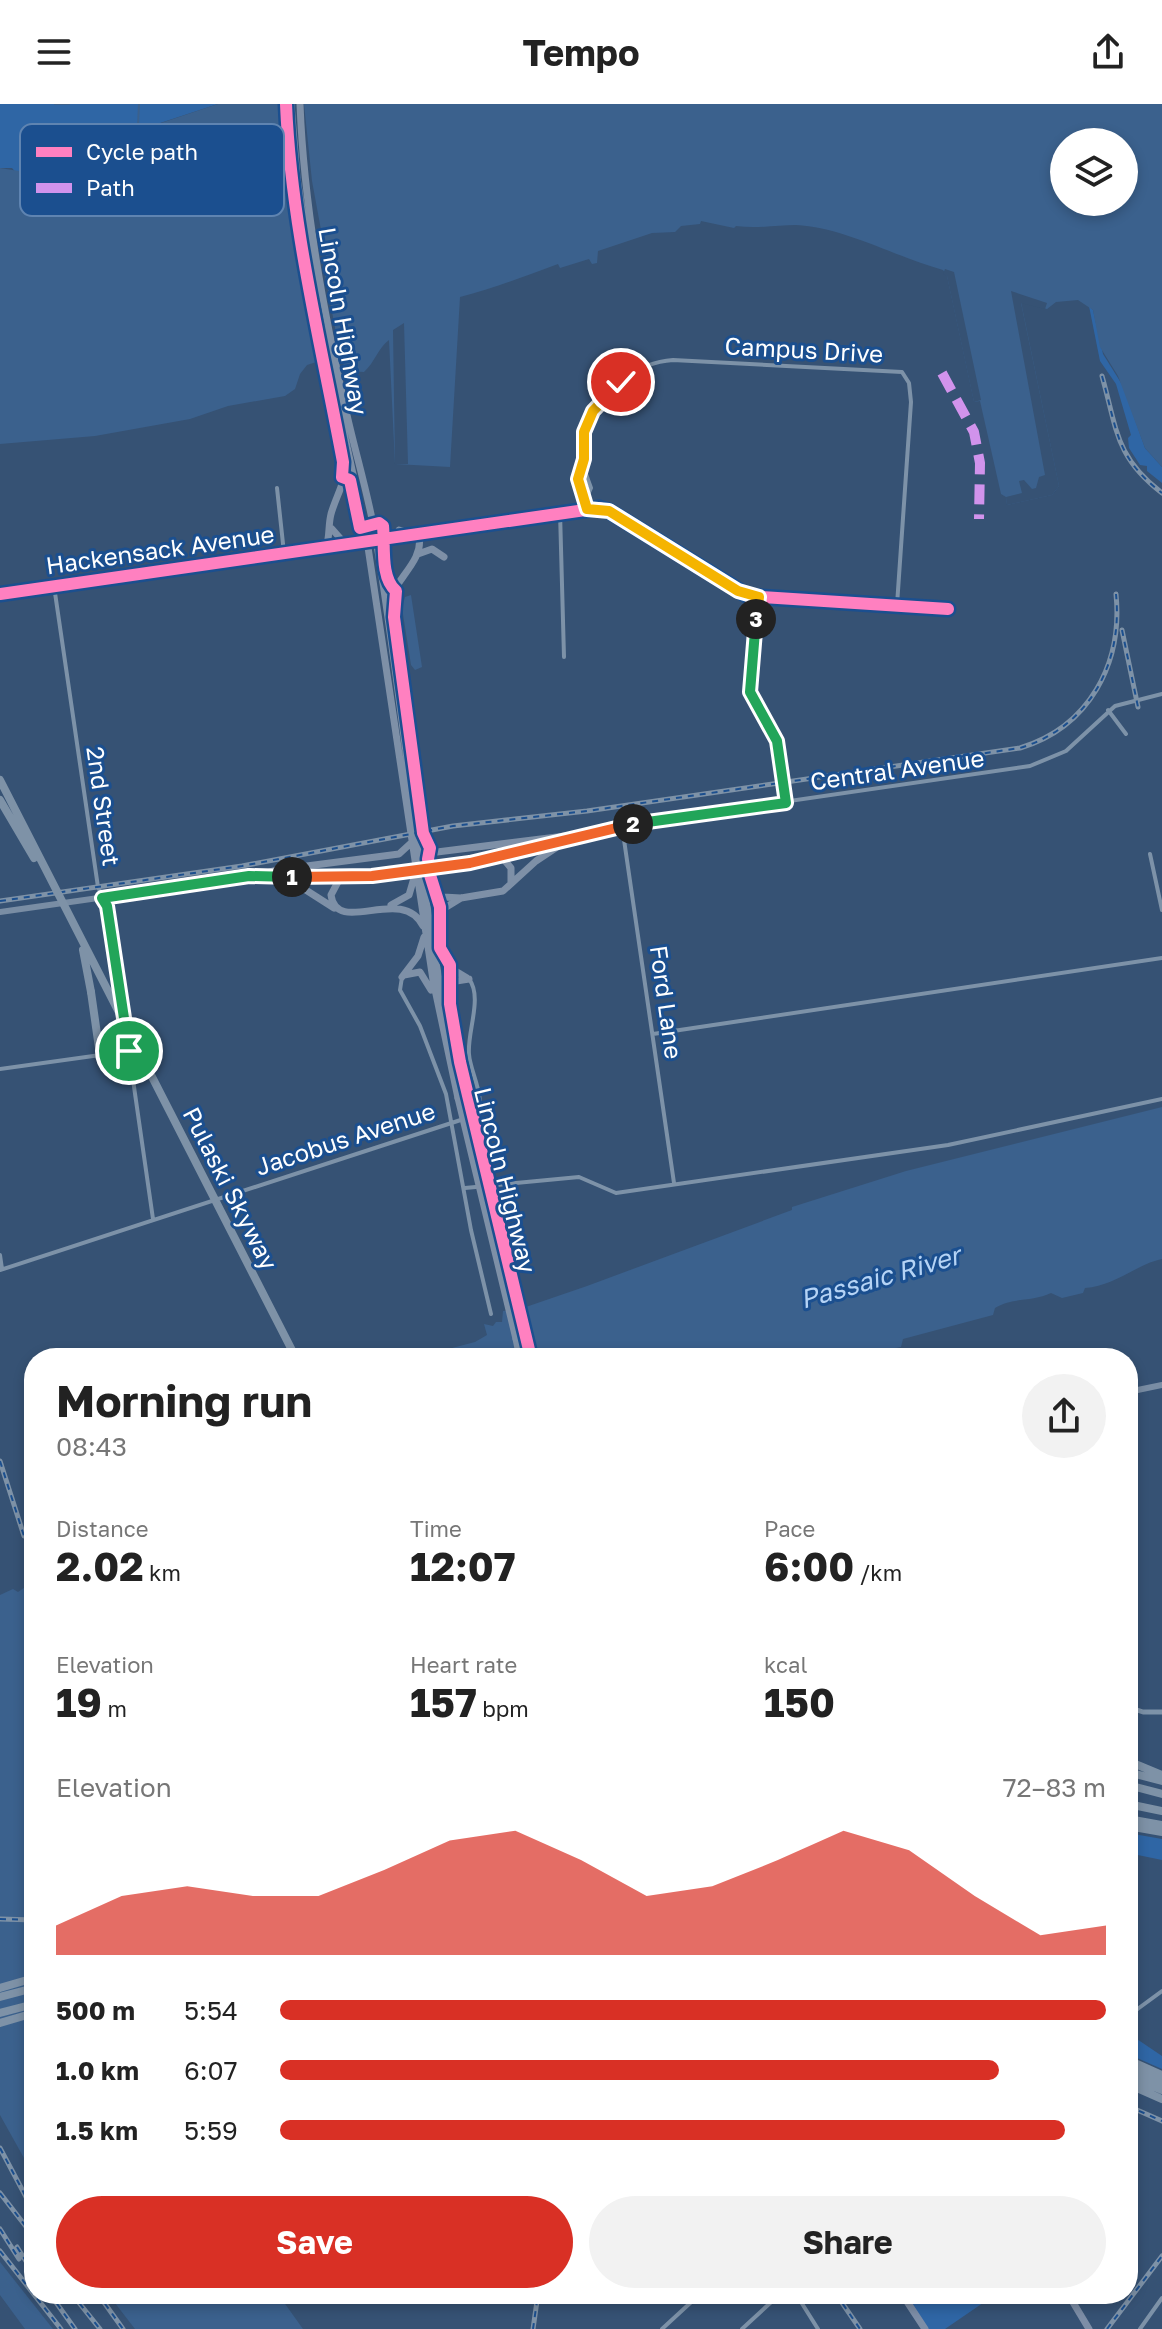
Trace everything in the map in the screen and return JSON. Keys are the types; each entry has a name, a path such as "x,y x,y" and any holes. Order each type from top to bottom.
{"highway":[{"name":"Lincoln Highway","path":"291,104 301,201 347,449 371,533"},
{"name":"Lincoln Highway","path":"300,104 309,200 336,385 371,533 411,843 461,1098 521,1348"},
{"path":"326,548 332,529 330,517 346,474 347,449"},
{"path":"332,529 344,544"},
{"path":"387,609 394,589 418,554 419,536 399,530"},
{"name":"Lincoln Highway","path":"372,543 387,609 442,1010"},
{"path":"418,554 432,549 444,557"},
{"name":"Pulaski Skyway","path":"0,780 288,1348"},
{"path":"0,791 80,943 100,1055"},
{"name":"Pulaski Skyway","path":"0,800 34,859 288,1348"},
{"path":"421,846 434,853 575,835"},
{"path":"425,876 438,896 461,898 500,892 536,861 575,835"},
{"path":"260,875 276,870 399,854 411,843"},
{"path":"501,856 512,871 510,885"},
{"path":"385,908 402,901 411,892 415,863"},
{"path":"260,875 302,887 337,909 350,913 385,908 410,910 429,932"},
{"path":"337,909 332,892 340,878"},
{"path":"402,977 418,956 443,909 461,898"},
{"path":"436,949 447,966 469,979"},
{"path":"402,977 414,971 423,973 442,1010"},
{"path":"442,1010 450,982 469,979"},
{"path":"1138,1766 1162,1778"},
{"path":"1138,1774 1162,1778"},
{"path":"1138,1788 1162,1794"},
{"path":"1138,1806 1162,1811"},
{"path":"1138,1821 1162,1825"},
{"path":"1138,1828 1162,1832"},
{"path":"0,1988 24,1981"},
{"path":"0,1997 24,1991"},
{"path":"0,2013 24,2007"},
{"path":"0,2023 24,2016"},
{"path":"1138,2062 1162,2068"},
{"path":"1138,2064 1162,2075"},
{"path":"1138,2073 1162,2083"},
{"path":"1138,2080 1162,2090"},
{"path":"1138,2088 1162,2099"}],"main road":[{"name":"Central Avenue","path":"0,912 260,875 340,878 433,868 501,856"},
{"path":"1138,1390 1162,1385"},
{"path":"909,2304 925,2329"},
{"path":"1074,2304 1089,2329"}],"street":[{"name":"Campus Drive","path":"586,499 591,488 583,466 582,443 588,420 621,382 651,363 673,360 902,372 909,383 911,402 897,605"},
{"name":"Campus Drive","path":"583,466 578,479 587,509"},
{"path":"277,488 284,553"},
{"name":"Hackensack Avenue","path":"344,544 372,543 560,512 587,509 609,511 738,591 759,597 948,609"},
{"path":"560,512 564,657"},
{"name":"Hackensack Avenue","path":"0,594 326,548 371,533 441,531"},
{"name":"2nd Street","path":"54,586 98,887 107,906 153,1219"},
{"path":"759,597 750,692 777,741 786,803"},
{"name":"Central Avenue","path":"501,856 575,835 622,826 1030,766 1066,751 1118,704 1162,694"},
{"path":"1108,710 1126,734"},
{"name":"Ford Lane","path":"622,826 675,1184"},
{"path":"1150,854 1162,910"},
{"path":"653,1034 1162,958"},
{"path":"402,977 400,990 444,1086 471,1230 491,1314"},
{"name":"Jacobus Avenue","path":"1,1270 474,1116 480,1107 469,1051 475,991 469,979"},
{"path":"0,1069 129,1051"},
{"path":"465,1188 579,1177 592,1180 613,1193 948,1145 1162,1099"},
{"path":"0,1255 1,1270"},
{"path":"1138,1709 1162,1712"},
{"path":"1138,2009 1162,1991"},
{"path":"1140,2329 1162,2298"},
{"path":"664,2328 689,2304"},
{"path":"742,2329 769,2304"},
{"path":"802,2304 818,2329"}],"shaded area":[{"path":"0,104 218,104 157,124 20,124 20,177 12,168 0,168"},
{"path":"1089,306 1093,310 1103,354 1123,386 1145,448 1162,467 1162,483 1147,471 1147,466 1140,465 1129,448 1128,438 1131,435 1116,384 1100,361"},
{"path":"1138,1835 1162,1839 1162,1860 1138,1855"},
{"path":"1138,2040 1162,2056 1162,2069 1138,2058"},
{"path":"909,2304 981,2304 945,2329 925,2329"}],"water":[{"path":"218,104 1162,104 1162,467 1145,448 1118,376 1100,347 1093,310 1078,300 1056,302 1047,309 1021,302 1059,486 1052,495 1007,505 1006,497 1001,494 980,401 974,402 947,276 943,270 814,227 734,228 701,221 700,224 681,226 675,232 652,233 598,251 597,263 592,264 589,259 560,268 558,264 460,297 450,467 395,464 389,340 364,372 345,371 341,354 307,365 295,389 285,396 228,406 190,419 95,436 0,444 0,168 20,171 20,216 284,216 284,124 158,124"},
{"path":"411,595 422,667 415,670 411,665 402,608 405,597"},
{"name":"Passaic River","path":"1162,1107 1162,1259 1106,1283 1085,1288 1083,1293 1062,1298 1051,1293 1008,1302 995,1308 993,1315 903,1339 901,1347 896,1348 452,1348 487,1335 484,1324 493,1326 496,1322 502,1322 503,1311 520,1309 587,1286 792,1210 792,1207 906,1171"},
{"path":"24,1588 24,2158 0,2115 0,1595 13,1589 18,1592"},
{"path":"0,2262 24,2292 24,2304 33,2304 53,2329 25,2329 0,2295"},
{"path":"116,2304 285,2304 303,2329 135,2329"}],"pier":[{"path":"285,104 304,104 312,181 326,257 325,275 344,375 339,359 321,365 293,201"},
{"path":"945,269 954,272 981,400 974,402 947,276 943,274"},
{"path":"1011,291 1047,303 1045,309 1021,303 1059,486 1052,495 1007,505 1006,497 1022,493 1019,481 1024,480 1032,489 1036,488 1039,477 1045,475"},
{"path":"404,323 408,464 395,464 393,330"}],"waterway":[{"path":"55,104 69,104"},
{"path":"138,124 139,104"}],"railway":[{"path":"1102,376 1115,427 1126,454 1162,493"},
{"path":"0,901 242,866 453,826 587,811 1020,748 1065,725 1083,709 1096,689 1114,645 1116,594"},
{"path":"1122,630 1138,707"},
{"path":"0,1461 24,1536"},
{"path":"0,1919 24,1920"},
{"path":"1138,2110 1162,2121"},
{"path":"0,2148 24,2193"},
{"path":"0,2193 24,2224"},
{"path":"0,2229 19,2259"},
{"path":"17,2247 24,2258"},
{"path":"0,2251 24,2282"},
{"path":"1138,2288 1162,2256"},
{"path":"41,2304 61,2329"},
{"path":"57,2304 75,2329"},
{"path":"80,2304 100,2329"},
{"path":"105,2304 123,2329"},
{"path":"533,2329 537,2304"},
{"path":"843,2304 860,2329"},
{"path":"1107,2329 1126,2304"}],"marked path":[{"path":"942,373 974,432 980,463 979,519"}],"cycle path":[{"path":"286,104 300,239 343,462 342,477 350,480 360,528 379,523 383,526 385,569 396,591 394,617 423,833 430,848 430,875 440,907 440,948 450,965 450,1004 460,1062 529,1348"},
{"path":"0,594 599,508 609,511 748,596 948,609"}],"route":[{"path":"129,1051 107,906 102,898 260,875 340,878 403,872 480,861 605,828 786,803 777,741 750,692 759,597 738,591 609,511 587,509 578,479 584,459 584,432 600,403 621,382"}]}
